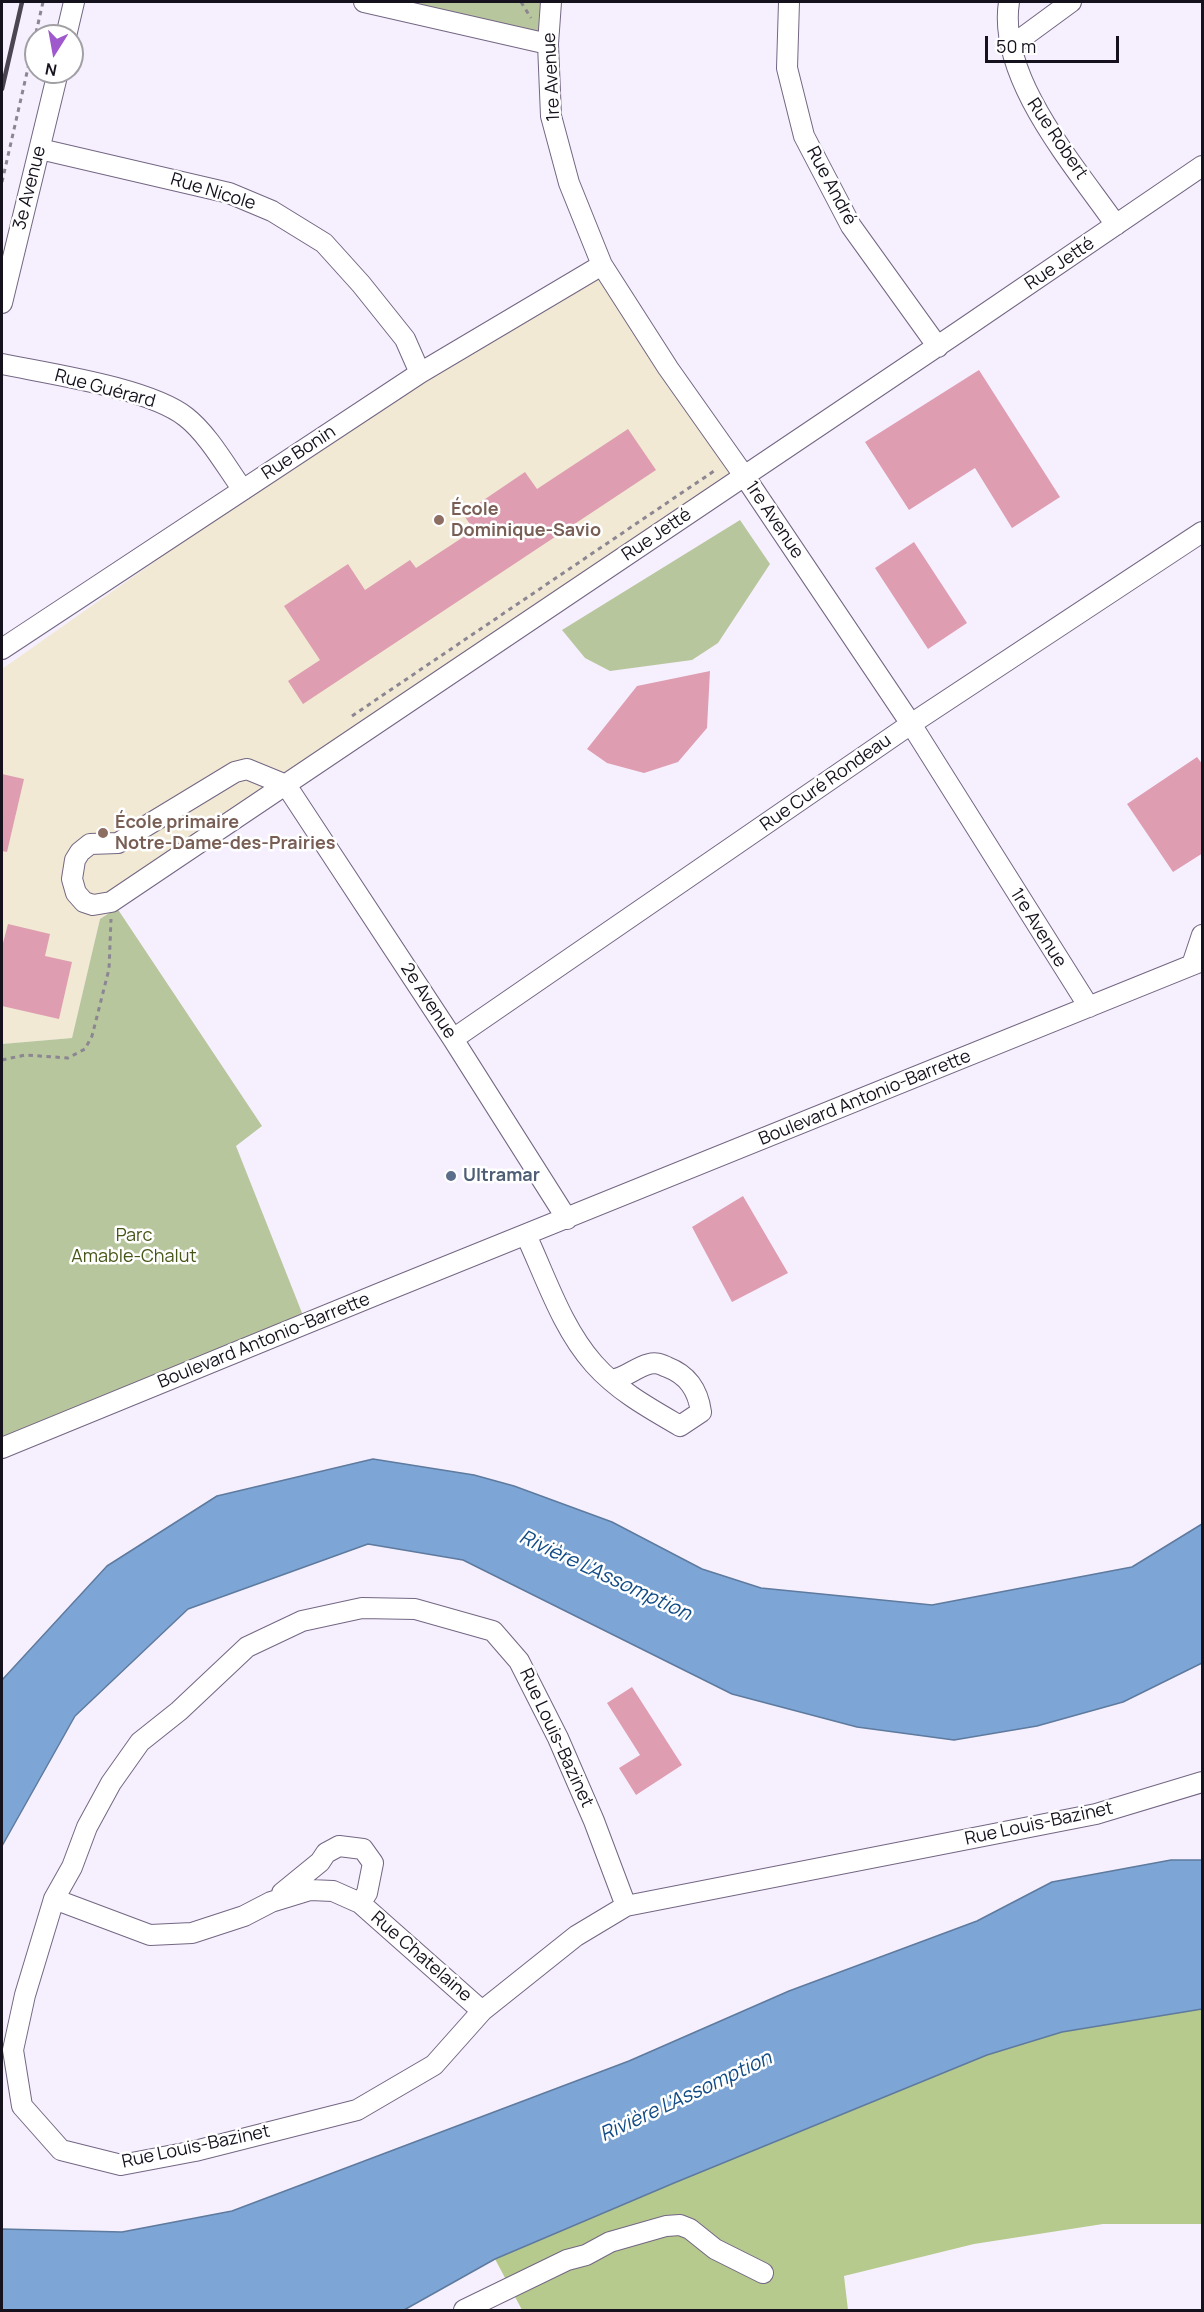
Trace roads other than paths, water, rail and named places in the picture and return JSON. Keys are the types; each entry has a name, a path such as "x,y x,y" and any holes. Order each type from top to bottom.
{"street":[{"path":"69,24 74,2"},
{"path":"364,2 548,44"},
{"name":"1re Avenue","path":"551,2 548,44 551,116 569,183 602,265 668,368 745,477 910,724 1089,1007"},
{"name":"Rue André","path":"789,2 787,68 804,136 851,226 938,347"},
{"name":"Rue Robert","path":"1009,2 1011,46 1026,91 1056,139 1116,225"},
{"path":"1011,46 1071,2"},
{"name":"3e Avenue","path":"2,303 55,84"},
{"name":"Rue Nicole","path":"40,149 229,193 272,211 324,243 362,284 405,339 420,373"},
{"name":"Rue Jetté","path":"286,785 247,769 235,772 118,843 90,844 80,852 75,860 72,879 76,893 84,902 93,905 111,902 286,785 745,477 938,347 1203,166"},
{"name":"Rue Bonin","path":"2,649 420,373 602,265"},
{"name":"Rue Guérard","path":"2,364 108,387 170,407 187,417 243,490"},
{"name":"Rue Curé Rondeau","path":"453,1039 910,724 1203,532"},
{"name":"2e Avenue","path":"286,785 453,1039 567,1219"},
{"path":"1197,963 1203,935"},
{"name":"Boulevard Antonio-Barrette","path":"2,1448 1197,963"},
{"path":"526,1235 561,1313 580,1346 611,1380"},
{"name":"Rue Louis-Bazinet","path":"626,1906 594,1821 558,1738 519,1661 493,1631 415,1609 362,1608 302,1622 247,1647 179,1711 140,1742 111,1783 87,1827 72,1867 54,1899 25,1995 13,2050 22,2106 61,2150 121,2165 195,2151 357,2110 434,2066 482,2011 576,1936 626,1906 1096,1814 1203,1782"},
{"name":"Rue Chatelaine","path":"271,1902 312,1869 326,1853 339,1846 363,1849 373,1863 367,1893 360,1903"},
{"name":"Rue Chatelaine","path":"54,1899 150,1935 192,1933 244,1916 271,1902 310,1890 333,1891 360,1903 482,2011"},
{"path":"464,2310 567,2260 586,2255 610,2242 666,2226 680,2225 690,2229 715,2249 763,2272"}],"water":[{"name":"Rivière L'Assomption","path":"373,1459 474,1475 514,1486 612,1522 702,1569 761,1588 932,1605 1132,1567 1202,1524 1202,1663 1123,1702 1037,1726 954,1740 857,1727 732,1694 463,1560 368,1544 188,1609 75,1716 2,1846 2,1680 107,1566 217,1496"},
{"name":"Rivière L'Assomption","path":"1171,1860 1202,1860 1202,2009 1062,2032 987,2055 495,2259 404,2310 2,2310 2,2229 122,2232 232,2211 629,2061 789,1991 977,1921 1052,1882"}],"railway":[{"path":"2,89 22,2"}],"place":[{"name":"École Dominique-Savio","path":"439,520"},
{"name":"École primaire Notre-Dame-des-Prairies","path":"103,833"},
{"name":"Ultramar","path":"451,1176"}],"park label":[{"name":"Parc Amable-Chalut","path":"134,1246"}]}
